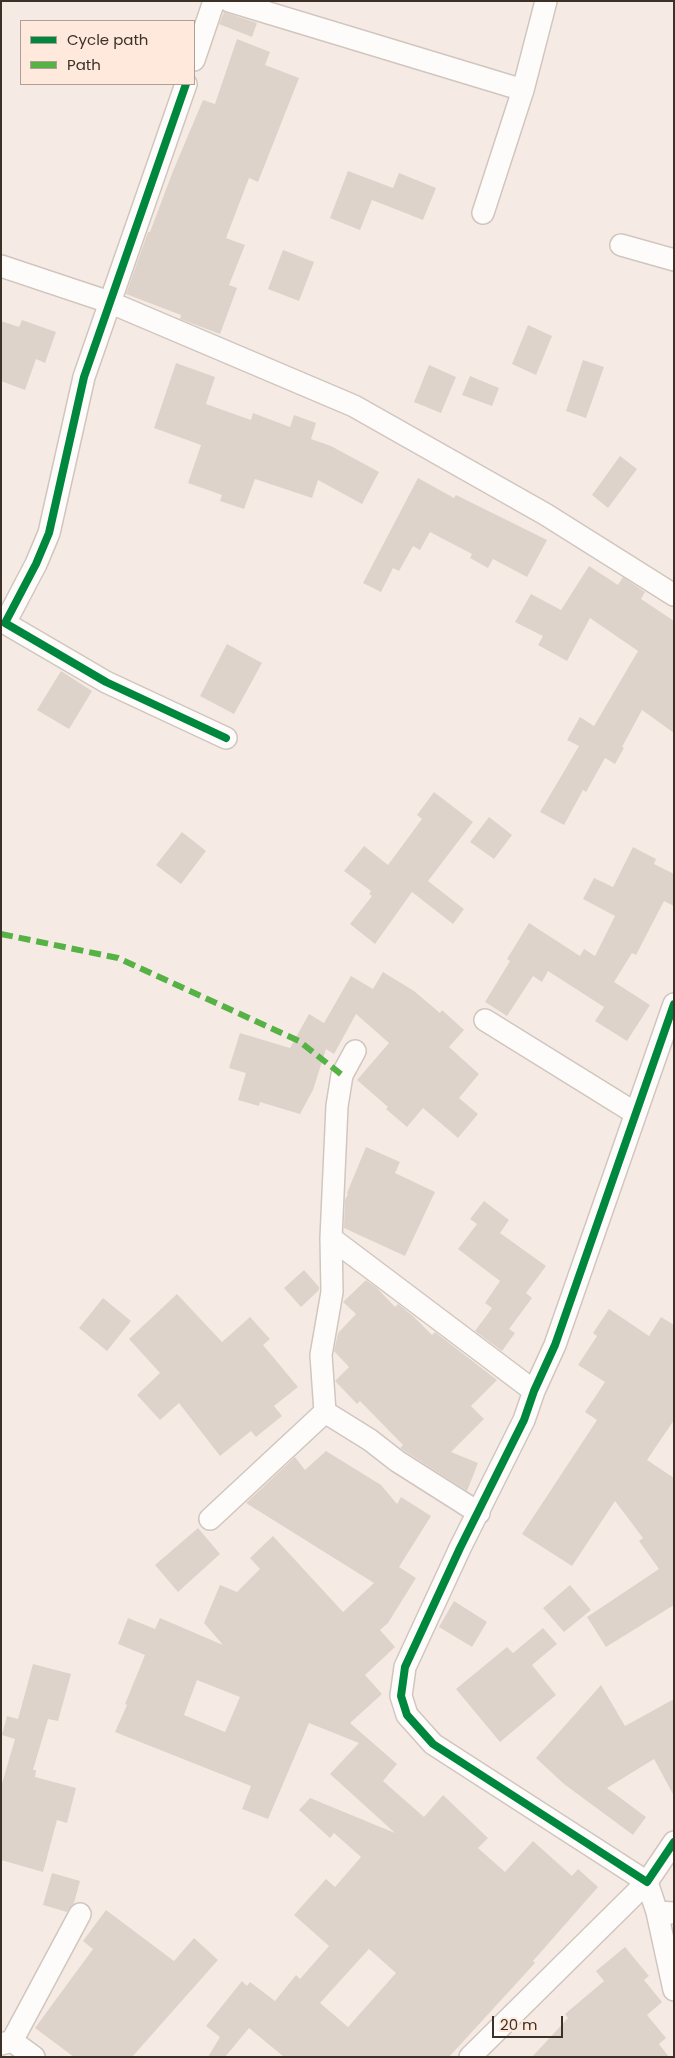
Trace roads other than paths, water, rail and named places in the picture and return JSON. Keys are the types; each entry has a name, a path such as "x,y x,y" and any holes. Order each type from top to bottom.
{"street":[{"path":"195,57 214,1"},
{"path":"229,1 523,90"},
{"path":"483,213 523,90 546,1"},
{"path":"186,85 84,377 49,533 36,564 5,623 106,682 226,738"},
{"path":"621,245 674,260"},
{"path":"1,266 109,302 354,406 545,514 674,595"},
{"path":"674,1004 555,1345 534,1391 524,1420 460,1548 405,1667 401,1696 407,1715 434,1744 647,1882 666,1913 674,1990"},
{"path":"485,1020 635,1113"},
{"path":"325,1412 322,1355 332,1292 331,1238 337,1106 342,1075 355,1051"},
{"path":"331,1238 534,1391"},
{"path":"325,1412 479,1513"},
{"path":"210,1519 325,1412"},
{"path":"470,2057 647,1882 674,1842"},
{"path":"34,2057 7,2043 80,1914"}]}
